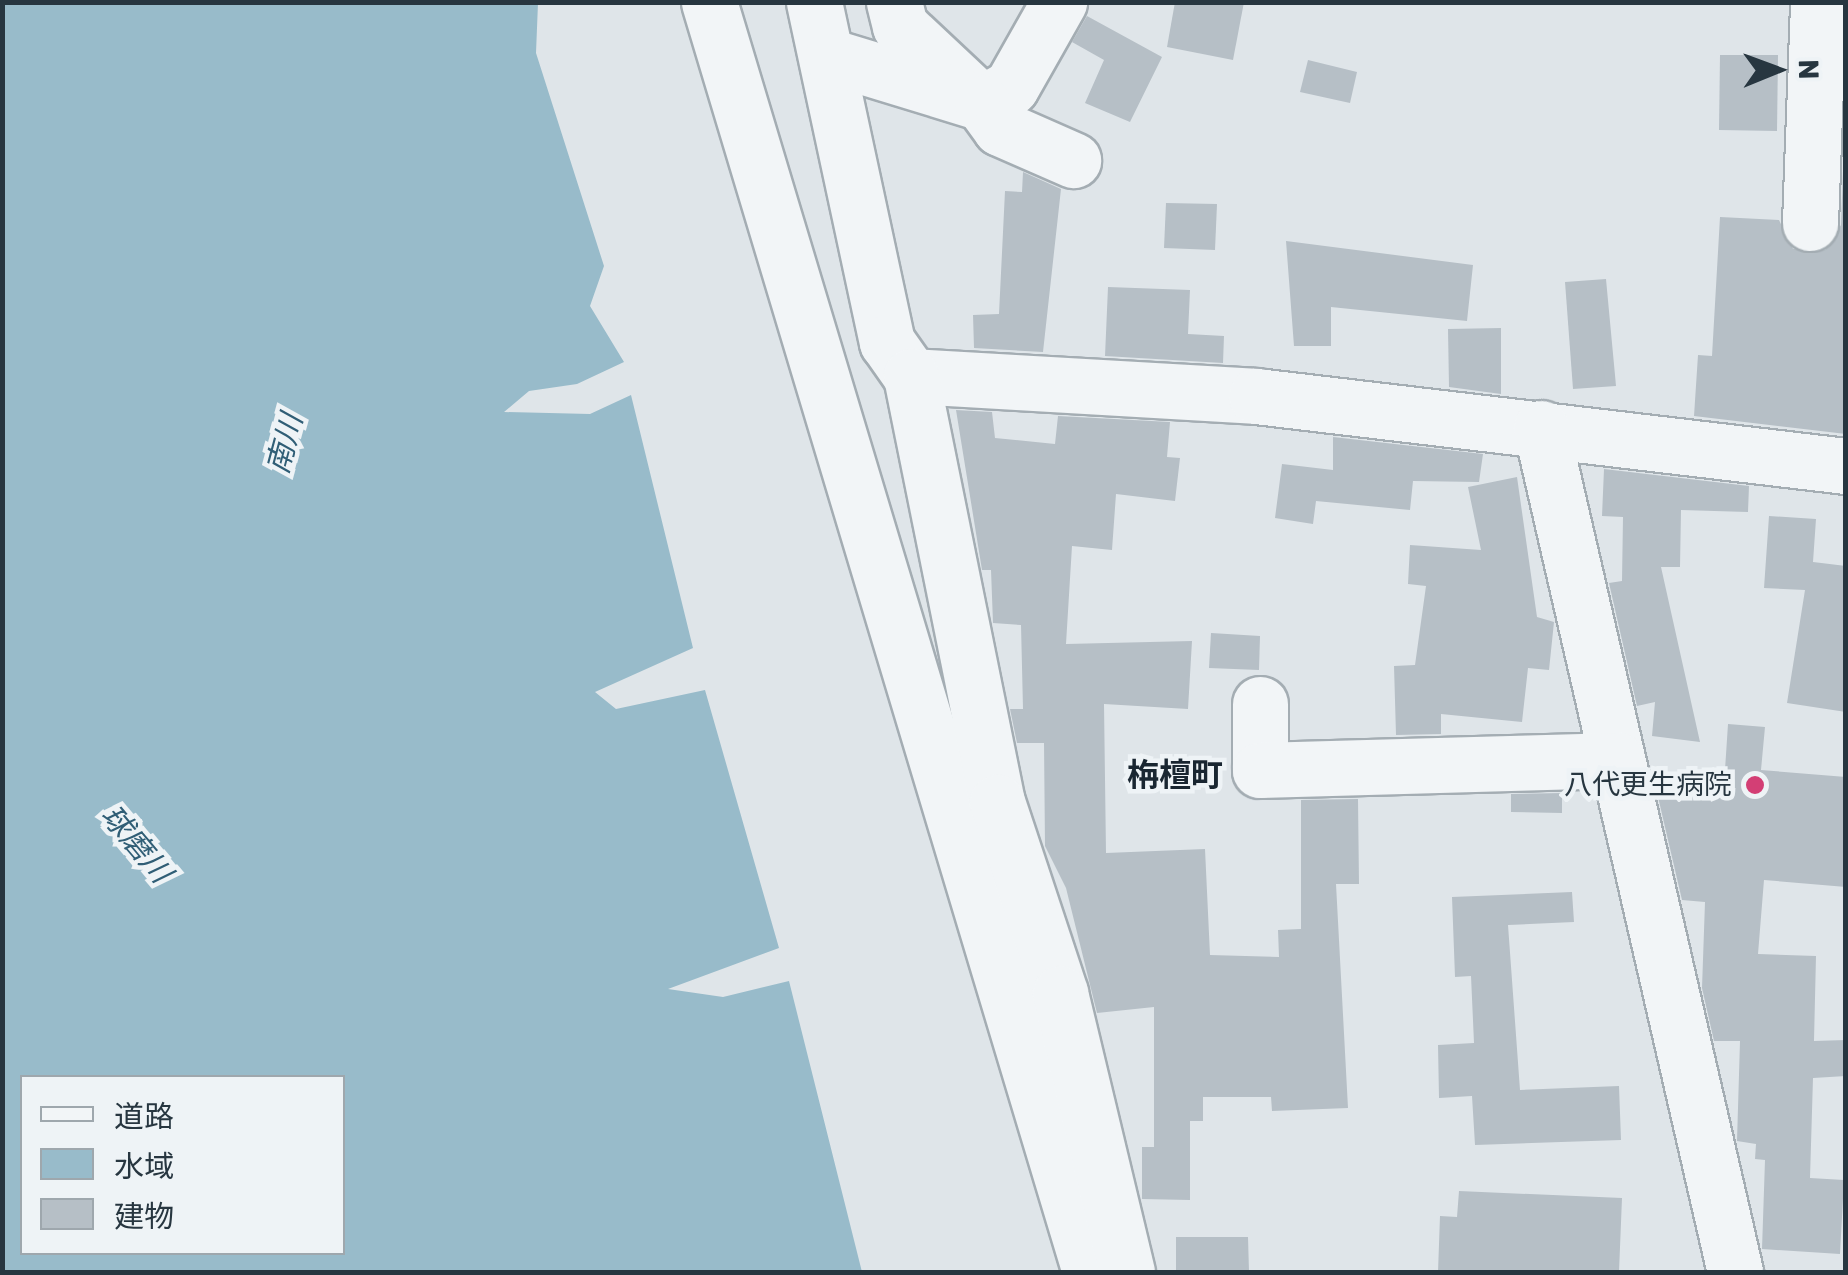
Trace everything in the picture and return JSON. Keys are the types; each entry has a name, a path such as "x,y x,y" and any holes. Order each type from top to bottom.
{"street":[{"path":"709,2 879,540 1090,1272"},
{"path":"814,2 847,61 886,342 911,376 997,802 1060,993 1126,1272"},
{"path":"847,61 874,2"},
{"path":"894,2 900,26 982,104 1000,128 1072,160"},
{"path":"847,61 982,104 1012,87 1060,2"},
{"path":"1810,223 1818,2"},
{"path":"911,376 883,410 879,540 974,692"},
{"path":"911,376 1256,396 1846,466"},
{"path":"1541,428 1735,1272"},
{"path":"1260,704 1260,770 1617,760"}],"water":[{"path":"2,3 538,3 536,53 604,266 590,306 624,362 577,384 529,391 504,412 590,414 631,395 693,648 595,692 616,709 705,690 779,948 668,989 723,997 789,981 862,1272 3,1272"}],"building":[{"path":"1175,2 1244,2 1233,60 1167,47"},
{"path":"1087,16 1162,57 1130,122 1085,103 1104,60 1072,42"},
{"path":"1720,55 1778,55 1777,131 1719,130"},
{"path":"1308,60 1357,72 1350,103 1300,92"},
{"path":"1844,144 1846,434 1694,416 1698,355 1712,356 1720,217 1779,220 1793,249 1825,250 1841,225"},
{"path":"1023,172 1061,189 1043,352 974,348 973,315 999,314 1005,191 1022,192"},
{"path":"1166,203 1217,204 1215,250 1164,248"},
{"path":"1286,241 1473,265 1467,321 1331,307 1331,346 1294,346"},
{"path":"1606,279 1616,386 1573,389 1565,282"},
{"path":"1108,287 1190,290 1188,334 1224,336 1223,363 1105,356"},
{"path":"1501,328 1501,394 1449,387 1448,329"},
{"path":"956,410 992,412 995,438 1055,444 1058,416 1170,422 1167,457 1180,458 1175,501 1116,494 1112,550 1072,546 1066,644 1192,641 1188,709 1104,704 1106,853 1205,849 1210,955 1279,957 1278,930 1301,929 1301,800 1358,799 1359,884 1336,884 1348,1108 1272,1111 1271,1097 1203,1097 1203,1121 1190,1121 1190,1200 1142,1199 1142,1147 1154,1147 1154,1007 1097,1013 1066,888 1045,846 1044,743 1017,743 1010,709 1023,709 1021,625 993,623 991,570 982,570"},
{"path":"1333,437 1483,454 1479,482 1413,481 1410,510 1316,501 1313,524 1275,518 1282,464 1333,470"},
{"path":"1604,469 1749,486 1748,512 1681,510 1680,567 1661,567 1700,742 1652,736 1655,702 1637,706 1609,583 1622,581 1623,517 1602,516"},
{"path":"1517,477 1537,617 1554,622 1549,670 1528,668 1522,722 1441,714 1441,734 1396,735 1394,666 1415,665 1426,586 1408,584 1410,545 1481,550 1468,487"},
{"path":"1769,516 1816,519 1813,562 1846,566 1846,712 1787,703 1805,590 1764,588"},
{"path":"1211,633 1260,636 1259,670 1209,668"},
{"path":"1728,724 1765,727 1761,770 1846,777 1846,887 1764,880 1758,954 1816,956 1814,1041 1846,1040 1846,1076 1813,1078 1810,1178 1844,1180 1840,1254 1762,1249 1765,1160 1755,1159 1756,1144 1737,1141 1740,1041 1714,1041 1702,988 1705,902 1682,900 1655,784 1724,785"},
{"path":"1562,793 1562,813 1511,812 1511,794"},
{"path":"1572,892 1574,922 1508,925 1520,1090 1619,1086 1621,1140 1475,1145 1472,1096 1439,1098 1438,1045 1474,1043 1471,976 1455,977 1452,897"},
{"path":"1459,1191 1622,1198 1619,1272 1438,1272 1440,1216 1457,1217"},
{"path":"1176,1237 1248,1237 1249,1272 1176,1272"}],"place":[{"name":"八代更生病院","path":"1755,785"}],"district":[{"name":"栴檀町","path":"1175,775"}],"water label":[{"name":"南川","path":"285,444"},
{"name":"球磨川","path":"136,844"}]}
